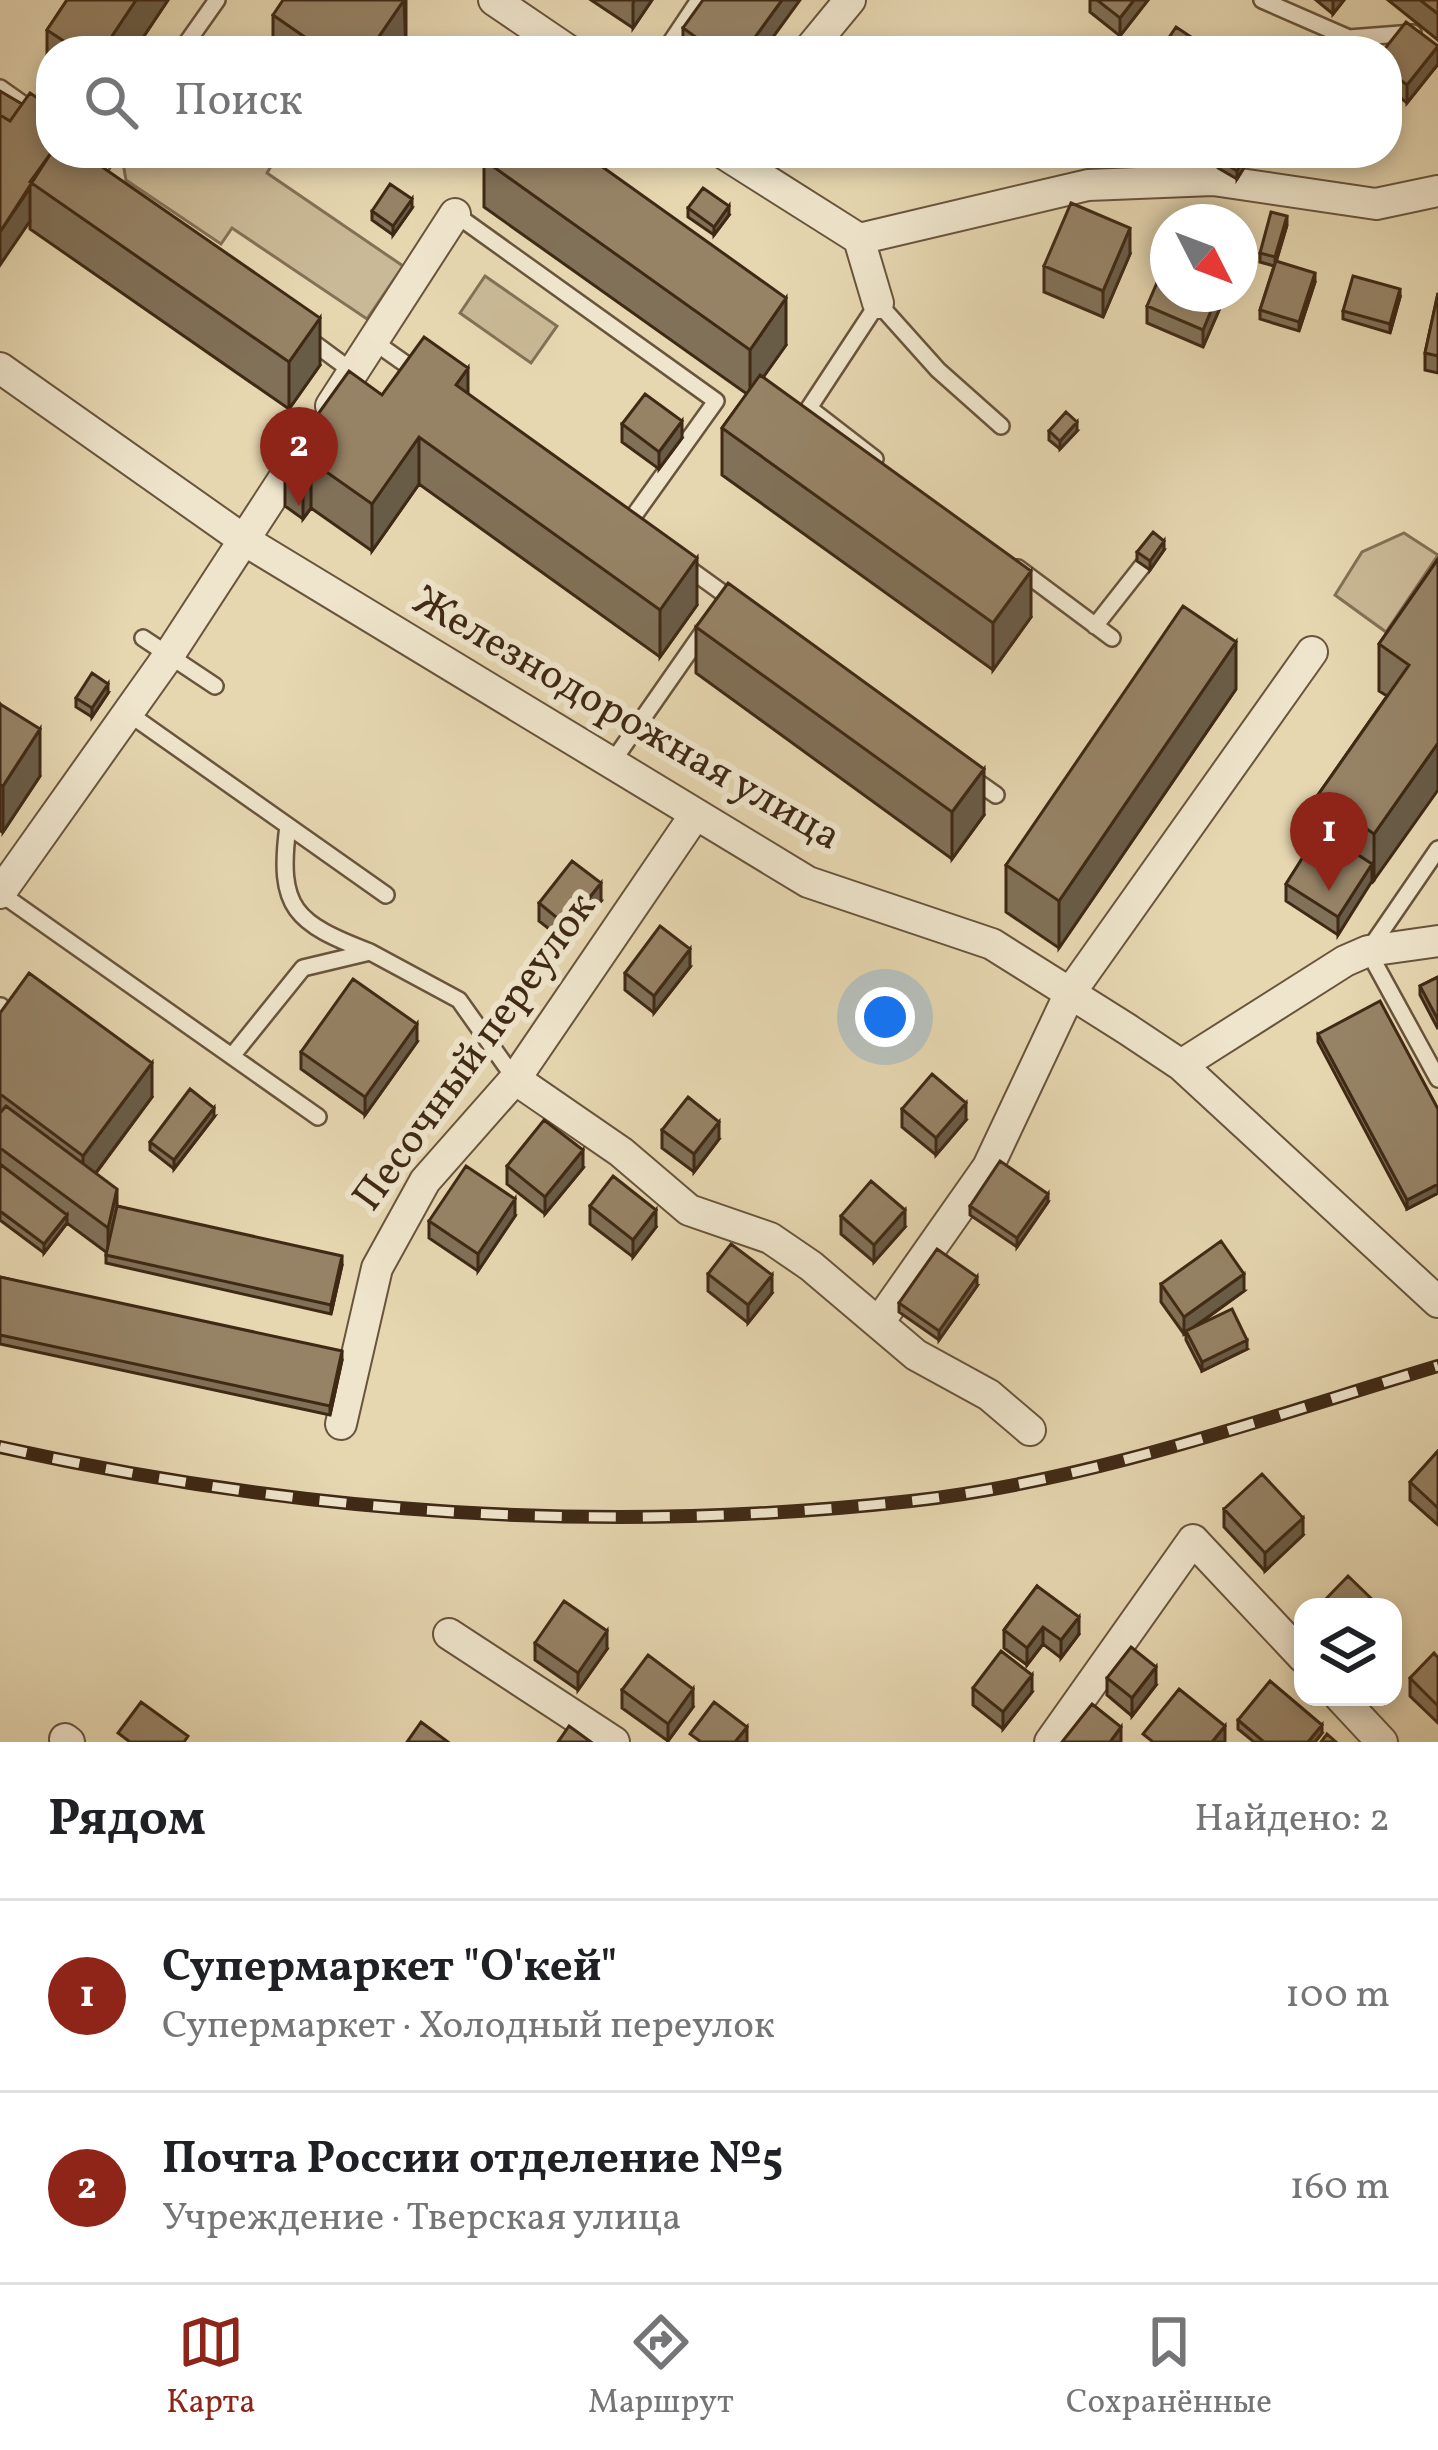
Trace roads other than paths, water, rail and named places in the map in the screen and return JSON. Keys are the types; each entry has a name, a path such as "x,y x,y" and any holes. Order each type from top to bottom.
{"street":[{"path":"494,0 526,36"},
{"path":"820,36 850,0"},
{"path":"748,168 859,238 878,304"},
{"path":"859,238 928,214 1088,185 1213,180 1376,204 1438,191"},
{"path":"0,893 128,713 156,647 244,540 455,214"},
{"name":"Железнодорожная улица","path":"0,368 244,540 613,760 695,815 808,881 992,944 1181,1065 1438,1302"},
{"path":"879,1322 988,1167 1070,993 1312,652"},
{"name":"Песочный переулок","path":"341,1424 377,1268 425,1181 515,1079 695,815"},
{"path":"1181,1065 1369,951 1438,941"},
{"path":"515,1079 622,1152 688,1210 770,1238 916,1355 989,1395 1030,1430"},
{"path":"1051,1742 1193,1540 1294,1648"},
{"path":"449,1634 614,1742"},
{"path":"1348,1706 1382,1742"}],"lane":[{"path":"192,36 217,0"},
{"path":"675,36 699,0"},
{"path":"1262,0 1344,36"},
{"path":"1370,36 1411,32 1431,44"},
{"path":"0,88 36,113"},
{"path":"96,168 90,182 109,194"},
{"path":"455,214 716,401 628,524"},
{"path":"885,466 808,408 878,304 938,370 1001,426"},
{"path":"287,322 353,372"},
{"path":"373,341 439,388"},
{"path":"609,510 645,536"},
{"path":"661,548 745,610"},
{"path":"999,553 1112,638"},
{"path":"1095,626 1143,565"},
{"path":"613,760 728,597"},
{"path":"156,647 215,686"},
{"path":"128,713 386,895"},
{"path":"958,767 996,795"},
{"path":"288,826 281,880 312,930 370,952 459,1000 515,1079"},
{"path":"1438,849 1369,951 1438,1079"},
{"path":"0,893 318,1117"},
{"path":"232,1056 303,968 370,952"}],"railway":[{"path":"0,1447 227,1488 453,1512 567,1517 796,1511 911,1501 1045,1479 1177,1446 1438,1366"}],"place":[{"name":"Почта России отделение №5","path":"299,506"},
{"name":"Супермаркет \"О'кей\"","path":"1329,891"}]}
